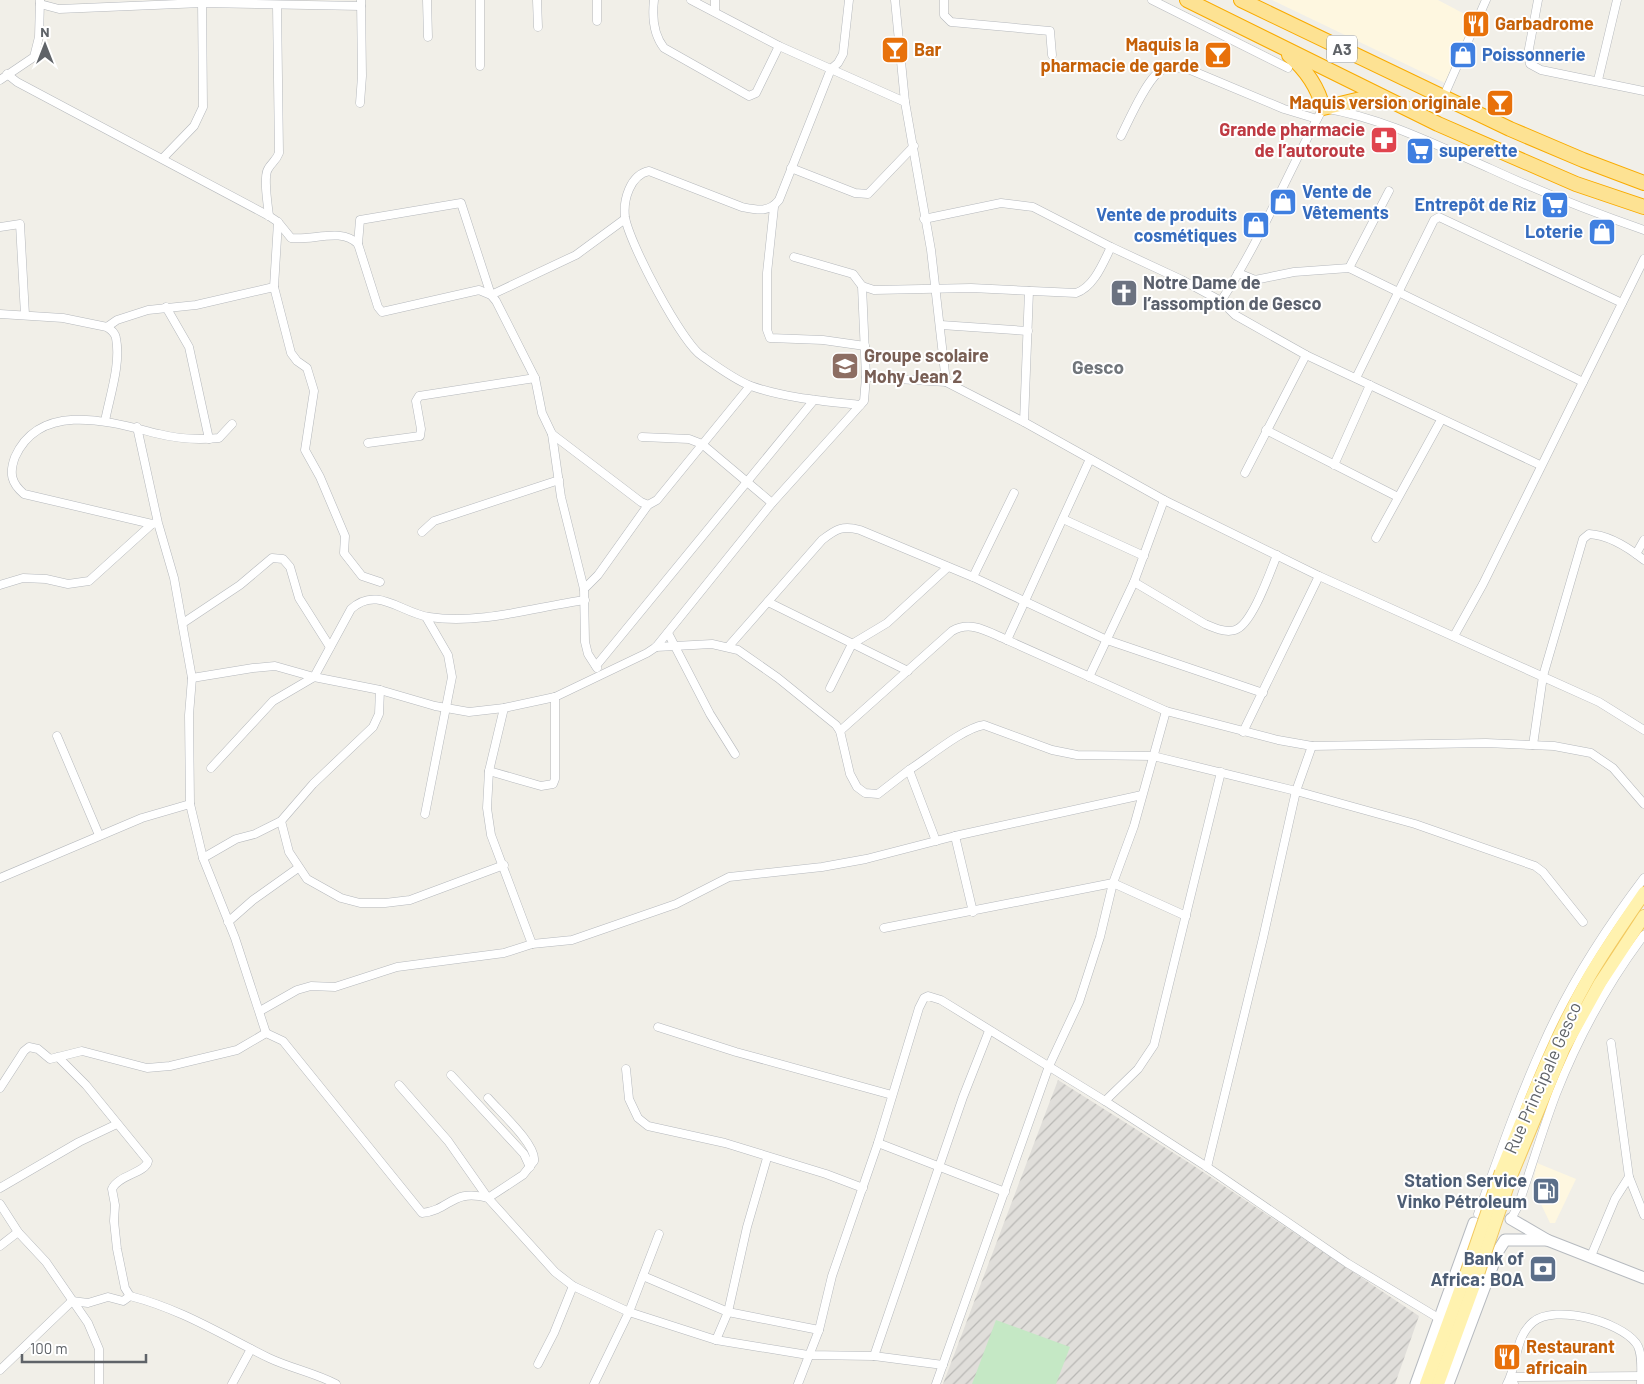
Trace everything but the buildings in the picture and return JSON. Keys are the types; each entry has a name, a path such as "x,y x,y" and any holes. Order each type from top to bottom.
{"highway":[{"name":"A3","path":"1187,0 1438,124 1576,184 1644,207"},
{"name":"A3","path":"1241,0 1552,148 1644,182"},
{"path":"1277,44 1299,64 1310,78 1320,98 1320,113 1365,98 1390,100"}],"main road":[{"name":"Rue Principale Gesco","path":"1437,1380 1543,1068 1567,1019 1600,960 1644,894"},
{"name":"Rue Principale Gesco","path":"1506,1174 1564,1048 1600,983 1644,916"}],"street":[{"path":"427,0 428,37"},
{"path":"480,0 480,66"},
{"path":"537,0 538,26"},
{"path":"597,0 597,21"},
{"path":"654,0 654,28 658,40 664,48 749,96 756,93 779,46"},
{"path":"691,0 779,46 906,102"},
{"path":"715,0 715,12"},
{"path":"849,0 843,54 838,63 831,69 780,200 774,207 767,273 767,330 770,338 823,340 864,346"},
{"path":"896,0 906,102 924,219 931,250 946,382"},
{"path":"944,0 944,15 951,22 1050,31 1052,55"},
{"path":"1152,0 1288,68"},
{"path":"1444,98 1486,0"},
{"path":"1538,0 1528,54 1530,64 1541,70 1598,80 1644,91"},
{"path":"1598,80 1617,0"},
{"path":"0,80 34,57 39,37 40,2 59,9 202,2 277,5 361,3 362,76 360,103"},
{"path":"163,158 194,126 203,107 202,2"},
{"path":"269,216 266,176 268,169 276,162 279,153 277,5"},
{"path":"1121,136 1140,98 1159,71 1171,66 1188,69 1284,109 1320,113 1347,112 1413,135 1534,188 1644,230"},
{"path":"7,74 26,87 163,158 269,216 278,222 291,238 343,235 352,238 358,244"},
{"path":"1221,301 1269,217 1286,177 1320,113"},
{"path":"791,168 855,193 868,194 914,146"},
{"path":"774,207 762,210 742,207 649,171 635,178 629,188 624,206 625,219 644,266 692,347 701,356 750,386 814,400 860,405"},
{"path":"1349,268 1389,191"},
{"path":"603,675 596,666 585,642 584,589 559,480 552,434 542,413 535,378 502,310 491,295 461,203 360,220 358,244 378,307 382,312 479,290 491,295 576,255 625,219"},
{"path":"924,219 986,206 1014,204 1033,207 1111,248 1182,280 1221,301 1235,315 1306,355 1540,465"},
{"path":"1356,378 1434,220 1438,217 1622,304"},
{"path":"278,222 274,287 291,353 296,361 307,368 314,391 305,450 320,477 345,536 344,553 362,576 380,582"},
{"path":"0,227 20,224 25,315"},
{"path":"794,257 853,274 862,286 874,290 936,288 1076,293 1083,291 1090,284 1111,248"},
{"path":"1454,636 1483,584 1540,465 1644,259"},
{"path":"1238,273 1255,280 1302,271 1349,268 1583,382"},
{"path":"192,678 267,666 380,690 448,709 469,712 504,708 555,697 603,675 656,647 772,503 864,401 866,377 862,286"},
{"path":"106,327 117,320 140,313 166,307 196,304 274,287"},
{"path":"1024,422 1029,291"},
{"path":"166,307 189,347 209,439"},
{"path":"0,314 63,318 106,327 113,331 116,337 116,352 105,421"},
{"path":"941,325 1028,331"},
{"path":"1245,474 1306,355"},
{"path":"866,377 946,382 1024,422 1164,500 1320,576 1599,702 1644,730"},
{"path":"368,444 420,436 421,430 416,401 419,396 535,378"},
{"path":"1334,465 1370,385"},
{"path":"584,589 598,575 648,505 657,500 750,386"},
{"path":"596,666 814,400"},
{"path":"155,523 24,494 15,486 11,467 26,441 35,433 45,427 70,420 105,421 137,427 160,435 209,439 220,438 232,424"},
{"path":"1376,538 1441,420"},
{"path":"137,427 155,523 174,578 192,678 189,715 190,804 203,858 228,922 266,1033 283,1041 422,1213 430,1212 467,1194 488,1198 523,1175 530,1167 535,1158 533,1152 525,1139 488,1098"},
{"path":"1266,430 1398,497"},
{"path":"552,434 641,502 648,505"},
{"path":"642,437 689,440 702,444 772,503"},
{"path":"1007,640 1090,459"},
{"path":"422,532 434,521 559,480"},
{"path":"973,577 1014,493"},
{"path":"1089,677 1134,582 1164,500"},
{"path":"1062,519 1144,556"},
{"path":"0,585 23,578 46,579 68,584 89,581 155,523"},
{"path":"728,646 822,540 842,527 860,530 973,577 1024,603 1107,640 1263,693"},
{"path":"1533,745 1543,676 1583,539 1589,534 1595,534 1636,554 1644,560"},
{"path":"1636,554 1644,540"},
{"path":"1134,582 1205,624 1217,629 1236,630 1246,623 1277,555"},
{"path":"183,623 240,585 272,558 283,559 290,567 299,598 330,647"},
{"path":"830,688 852,644 887,623 948,567"},
{"path":"1244,732 1320,576"},
{"path":"211,768 273,701 314,677 351,609 360,601 366,599 384,600 426,617 460,620 585,600"},
{"path":"768,602 908,672"},
{"path":"425,814 448,709 452,677 448,655 426,617"},
{"path":"840,731 952,631 960,626 971,625 1166,711 1244,732 1312,746 1394,746 1460,743 1533,745 1576,749 1603,759 1644,804"},
{"path":"668,633 710,714 735,754"},
{"path":"656,647 712,644 728,646 745,653 836,725 840,731 850,774 857,786 865,793 878,794 956,738 976,726 984,725 1038,745 1070,754 1153,756 1296,791 1416,824 1530,864 1543,872 1582,922"},
{"path":"203,858 236,839 255,834 281,821 313,784 373,727 379,714 380,690"},
{"path":"489,771 541,786 553,784 555,779 555,697"},
{"path":"504,708 489,771 487,808 491,835 504,865 532,944"},
{"path":"936,1384 1049,1066 1079,1002 1100,937 1114,883 1134,826 1166,711"},
{"path":"57,736 98,835"},
{"path":"1207,1167 1263,938 1296,791 1312,746"},
{"path":"909,770 936,841"},
{"path":"1105,1101 1138,1069 1154,1045 1222,772"},
{"path":"260,1011 304,988 336,987 397,967 504,953 532,944 572,940 676,904 729,877 845,863 955,836 1142,796"},
{"path":"0,878 98,835 160,811 190,804"},
{"path":"281,821 289,852 307,879 341,898 360,903 410,900 504,865"},
{"path":"955,836 973,912"},
{"path":"228,922 253,900 298,868"},
{"path":"1416,1384 1521,1096 1542,1046 1573,986 1600,942 1644,878"},
{"path":"884,928 1114,883 1186,916"},
{"path":"1437,1380 1498,1251 1511,1231 1511,1219 1518,1206 1568,1065 1616,975 1643,938"},
{"path":"798,1384 808,1354 819,1330 832,1276 878,1143 924,998 931,996 941,1000 1105,1101 1207,1167 1347,1262 1440,1319"},
{"path":"658,1027 736,1052 892,1095"},
{"path":"874,1356 938,1167 990,1031"},
{"path":"0,1088 24,1051 29,1047 38,1049 50,1059 82,1051 147,1068 170,1066 237,1050 266,1033"},
{"path":"1611,1043 1630,1178 1644,1215"},
{"path":"58,1057 86,1085 148,1161 145,1168 118,1181 112,1189 115,1205 116,1249 125,1288 130,1296 155,1302 207,1324 270,1358 332,1383"},
{"path":"626,1069 629,1099 638,1118 648,1126 700,1136 767,1158 826,1174 863,1188"},
{"path":"451,1075 524,1154 530,1167"},
{"path":"399,1085 448,1141 488,1198 555,1272 573,1286 629,1312 716,1340 808,1354 874,1356 943,1365"},
{"path":"0,1188 79,1142 117,1124"},
{"path":"878,1143 1005,1192"},
{"path":"716,1340 728,1312 747,1227 767,1158"},
{"path":"1591,1256 1615,1199 1630,1178"},
{"path":"0,1204 18,1232 46,1262 93,1333 98,1349 99,1384"},
{"path":"1547,1240 1505,1240 1499,1243 1487,1243 1477,1235 1476,1219 1487,1207 1499,1207 1511,1219 1547,1240 1644,1278"},
{"path":"0,1246 18,1232"},
{"path":"594,1384 629,1312 659,1234"},
{"path":"643,1276 728,1312 819,1330"},
{"path":"538,1364 554,1333 573,1286"},
{"path":"72,1301 88,1304 108,1297 123,1301 130,1296"},
{"path":"0,1370 72,1301"},
{"path":"1507,1384 1513,1380 1575,1375 1642,1379 1637,1344 1628,1335 1575,1314 1552,1314 1534,1321 1521,1336 1513,1380"},
{"path":"232,1384 251,1348"},
{"path":"1575,1375 1575,1384"}],"shaded area":[{"path":"1272,0 1438,0 1474,19 1445,83"},
{"path":"1058,1080 1191,1164 1419,1316 1395,1384 943,1384"},
{"path":"1537,1163 1576,1179 1555,1223 1550,1223 1540,1202 1534,1178"}],"green space":[{"path":"996,1320 1070,1347 1056,1384 972,1384"}],"place":[{"name":"Garbadrome","path":"1476,24"},
{"name":"Bar","path":"895,50"},
{"name":"Maquis la pharmacie de garde","path":"1218,55"},
{"name":"Poissonnerie","path":"1463,55"},
{"name":"Maquis version originale","path":"1500,103"},
{"name":"Grande pharmacie de l’autoroute","path":"1384,140"},
{"name":"superette","path":"1420,151"},
{"name":"Vente de Vêtements","path":"1283,202"},
{"name":"Entrepôt de Riz","path":"1555,205"},
{"name":"Vente de produits cosmétiques","path":"1256,225"},
{"name":"Loterie","path":"1602,232"},
{"name":"Notre Dame de l’assomption de Gesco","path":"1124,293"},
{"name":"Groupe scolaire Mohy Jean 2","path":"845,366"},
{"name":"Station Service Vinko Pétroleum","path":"1546,1191"},
{"name":"Bank of Africa: BOA","path":"1543,1269"},
{"name":"Restaurant africain","path":"1507,1357"}],"district":[{"name":"Gesco","path":"1098,367"}]}
